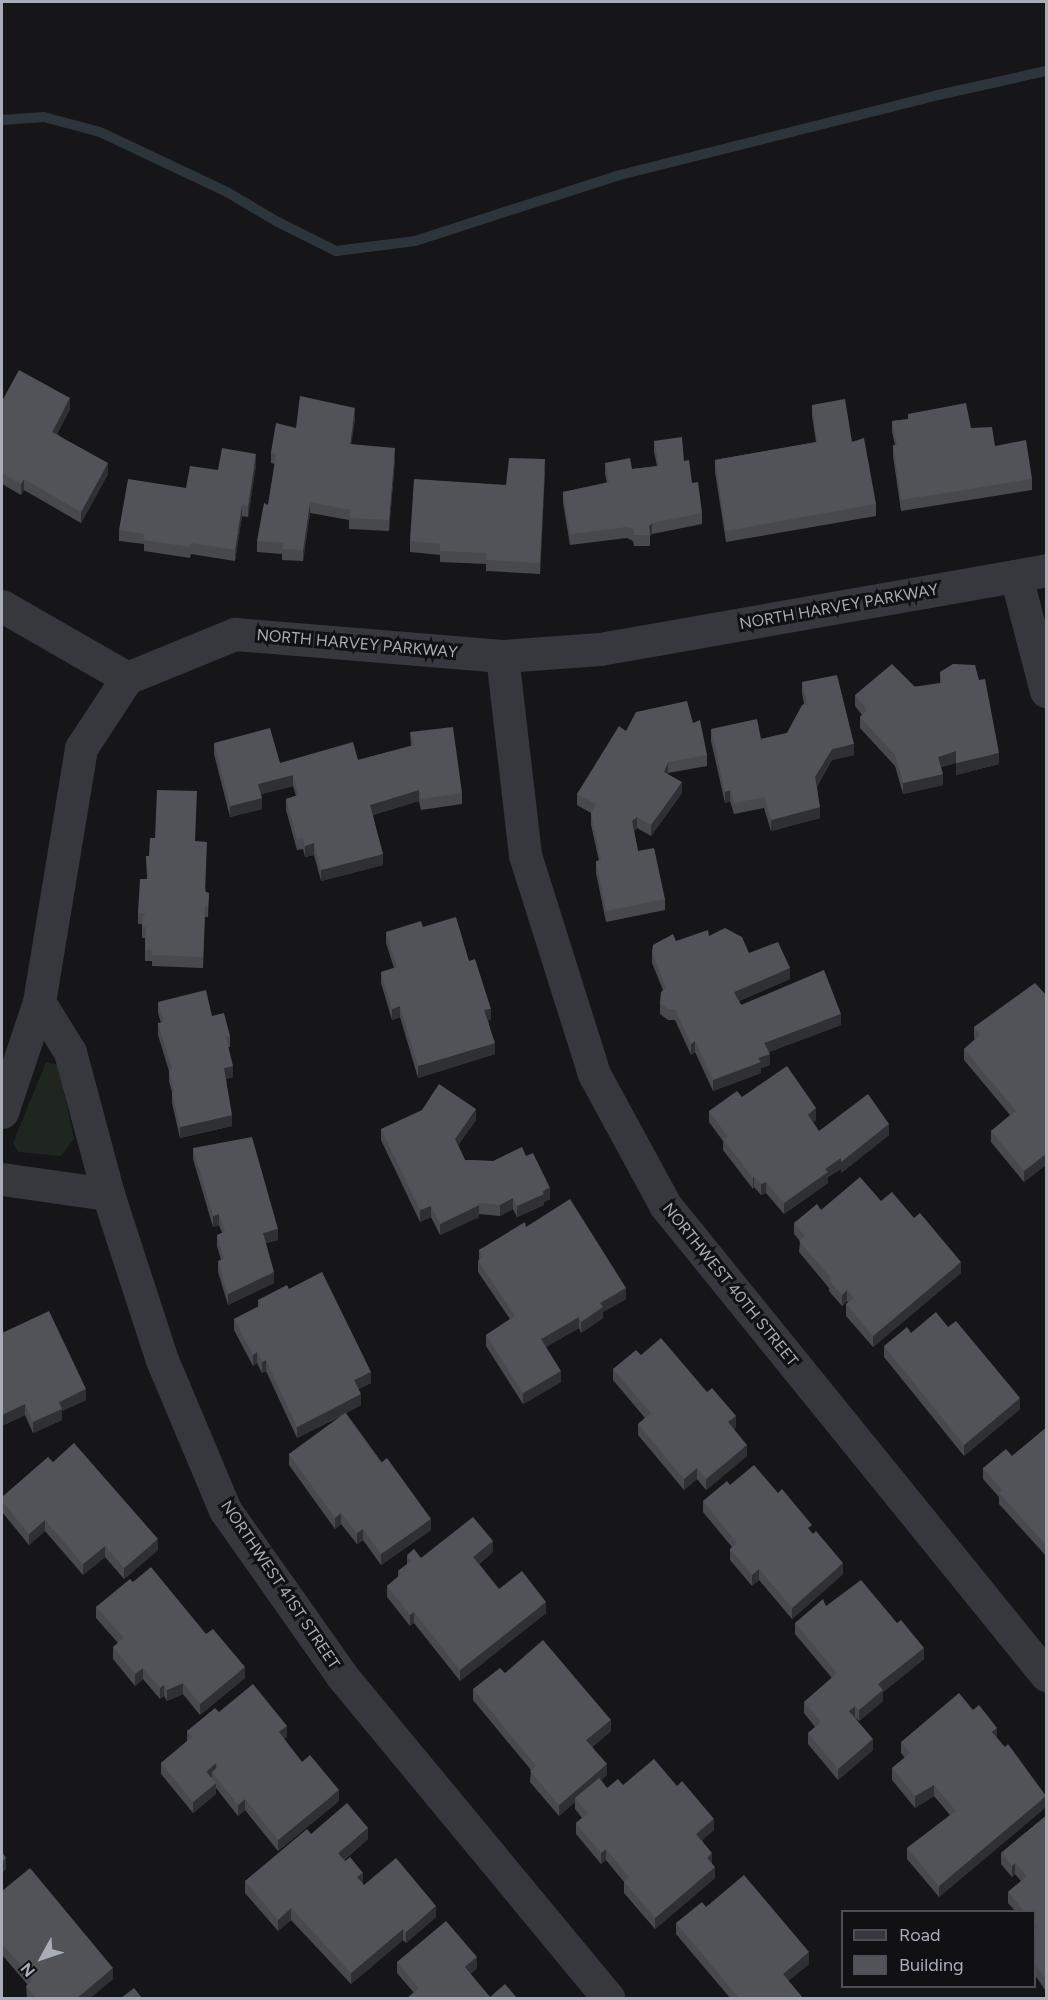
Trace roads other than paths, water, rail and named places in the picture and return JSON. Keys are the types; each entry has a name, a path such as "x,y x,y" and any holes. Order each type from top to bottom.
{"street":[{"name":"NORTH HARVEY PARKWAY","path":"127,678 235,634 502,657 600,649 1031,573"},
{"path":"1031,573 1047,691"},
{"path":"2,606 127,678 81,748 39,1002 2,1112"},
{"name":"NORTHWEST 40TH STREET","path":"502,657 525,855 594,1074 665,1205 1047,1676"},
{"name":"NORTHWEST 41ST STREET","path":"39,1002 70,1052 108,1194 162,1360 225,1510 369,1712 608,1998"},
{"path":"2,1179 108,1194"}],"waterway":[{"path":"2,120 44,117 100,132 227,192 276,221 336,251 415,241 616,176 938,95 1046,71"}]}
